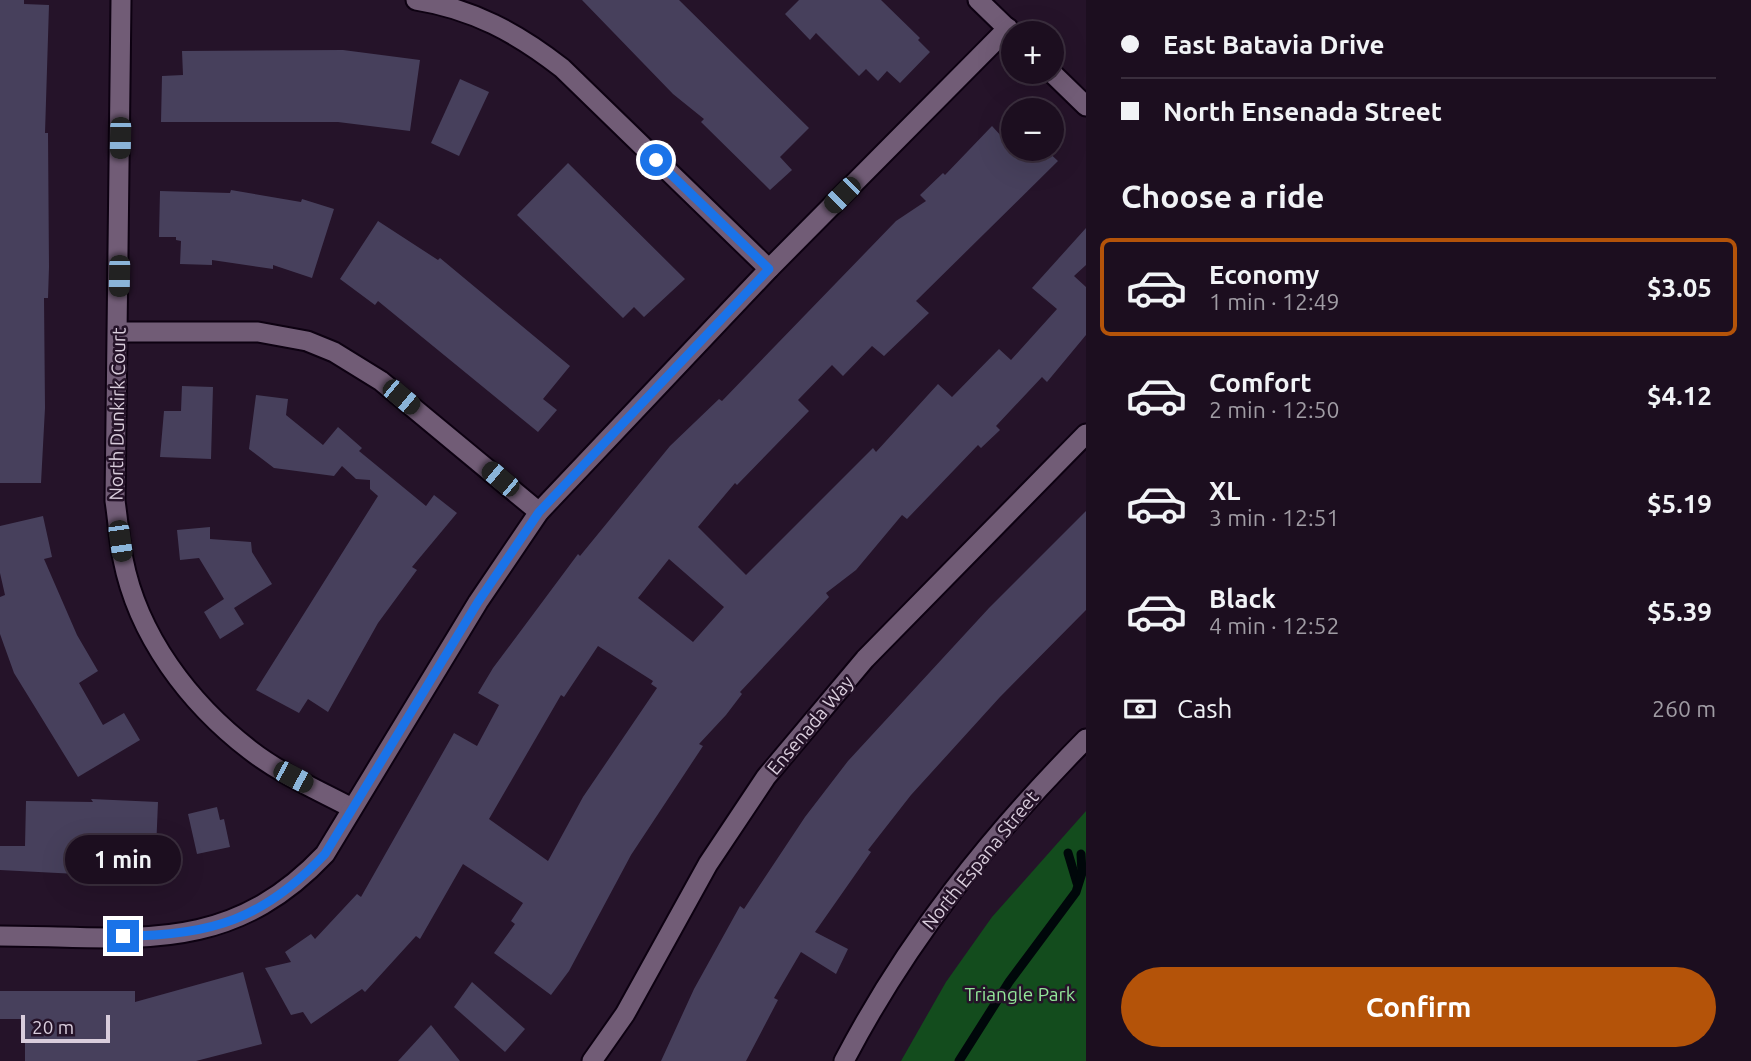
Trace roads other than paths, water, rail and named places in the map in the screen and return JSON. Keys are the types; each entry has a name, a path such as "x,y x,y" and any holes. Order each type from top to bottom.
{"street":[{"name":"North Dunkirk Court","path":"121,0 115,501 123,561 140,613 171,669 206,712 266,761 352,808"},
{"path":"416,0 471,14 527,41 562,68 769,269"},
{"path":"978,0 1001,22"},
{"path":"0,936 171,935 216,927 256,909 302,878 325,854 478,602 539,512 769,269 1001,40"},
{"path":"1063,84 1086,106"},
{"path":"118,332 258,332 307,341 334,352 381,380 539,512"},
{"name":"Ensenada Way","path":"592,1061 625,1014 708,864 766,777 865,659 1086,433"},
{"name":"North Espana Street","path":"844,1061 910,948 953,887 1049,777 1086,740"}],"waterway":[{"path":"1068,853 1077,883"},
{"path":"959,1061 1009,982 1076,892 1082,873 1081,854"}],"park label":[{"name":"Triangle Park","path":"1020,994"}]}
